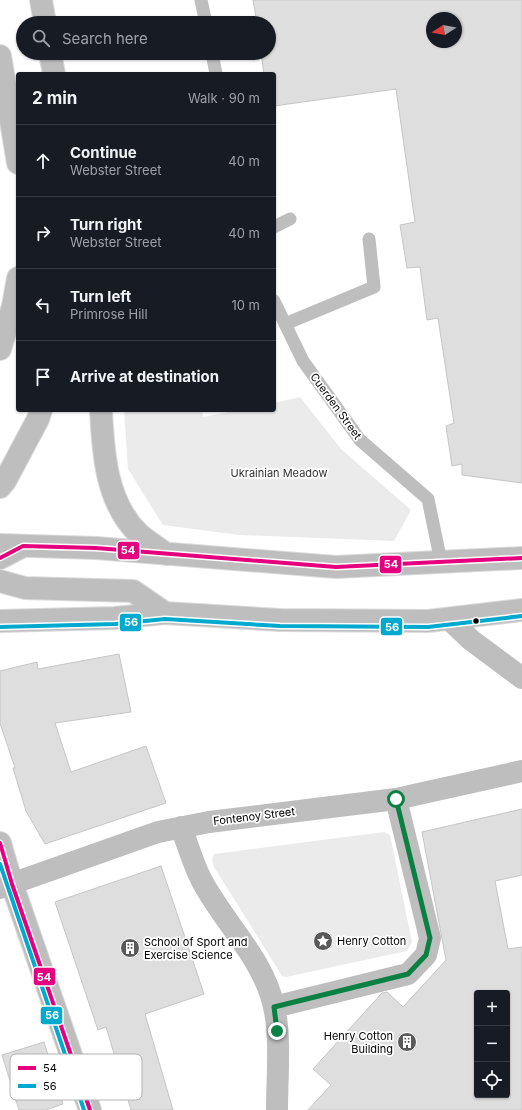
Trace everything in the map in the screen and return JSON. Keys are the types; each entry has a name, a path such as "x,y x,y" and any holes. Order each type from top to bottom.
{"main road":[{"path":"41,0 44,16"},
{"path":"0,56 16,151"},
{"path":"51,60 54,72"},
{"path":"0,349 6,305 16,282"},
{"path":"0,487 20,453 40,412"},
{"path":"101,412 102,441 106,474 121,509 138,533 166,554"},
{"path":"0,546 96,548 336,567 522,558"},
{"path":"0,558 23,546"},
{"path":"0,581 25,588 133,592 165,613"},
{"path":"0,621 115,618 165,613 280,620 428,622 522,610"},
{"path":"449,619 471,640 522,678"},
{"name":"Fontenoy Street","path":"6,886 158,832 209,822 396,799 520,770"},
{"path":"274,1007 408,974 426,955 430,938 396,799"},
{"path":"182,827 202,881 255,962 267,986 274,1007 277,1031 277,1110"},
{"path":"0,843 6,886 69,1054"},
{"path":"86,1100 90,1110"}],"lane":[{"path":"201,0 204,16"},
{"path":"213,60 216,72"},
{"path":"276,226 290,219"},
{"path":"285,324 374,287 369,239"},
{"name":"Cuerden Street","path":"276,304 303,361 360,440 428,500 441,562"}],"green space":[{"name":"Ukrainian Meadow","path":"300,397 341,449 411,510 394,541 239,535 163,525 128,469 124,412 202,412 203,417 229,412 276,412 276,403"},
{"path":"384,832 390,835 412,942 407,951 286,977 282,976 214,867 212,860 214,854"}],"building":[{"path":"253,0 522,0 522,483 462,475 462,464 452,466 446,426 454,423 438,318 427,320 420,267 407,268 400,225 415,222 396,89 276,106 276,72 264,72 262,60 276,60 276,16 256,16"},
{"path":"119,654 131,712 55,723 71,772 146,746 166,803 45,844 26,811 13,768 15,768 0,723 0,671 37,662 38,669"},
{"path":"522,809 522,875 495,881 508,949 522,947 522,1110 308,1110 331,1085 313,1069 382,993 387,992 403,1007 446,960 422,832"},
{"name":"School of Sport and Exercise Science","path":"161,866 204,994 145,1014 173,1110 131,1110 128,1100 142,1100 142,1054 114,1054 106,1027 98,1030 55,902"},
{"path":"44,1042 48,1054 10,1054 10,1081 2,1055"},
{"path":"16,1100 62,1100 63,1104 46,1110 19,1110"}],"transit line":[{"name":"54","path":"0,558 23,546 96,548 336,567 522,558"},
{"name":"56","path":"0,627 115,624 165,619 280,626 428,627 522,616"},
{"name":"54","path":"0,843 12,884 71,1054"},
{"name":"56","path":"0,864 65,1054"},
{"name":"56","path":"81,1100 84,1110"},
{"name":"54","path":"87,1100 90,1110"}],"place":[{"name":"Henry Cotton","path":"323,941"},
{"name":"School of Sport and Exercise Science","path":"130,948"},
{"name":"Henry Cotton Building","path":"407,1042"}],"route":[{"path":"277,1031 274,1007 408,974 426,955 430,938 396,799"}]}
